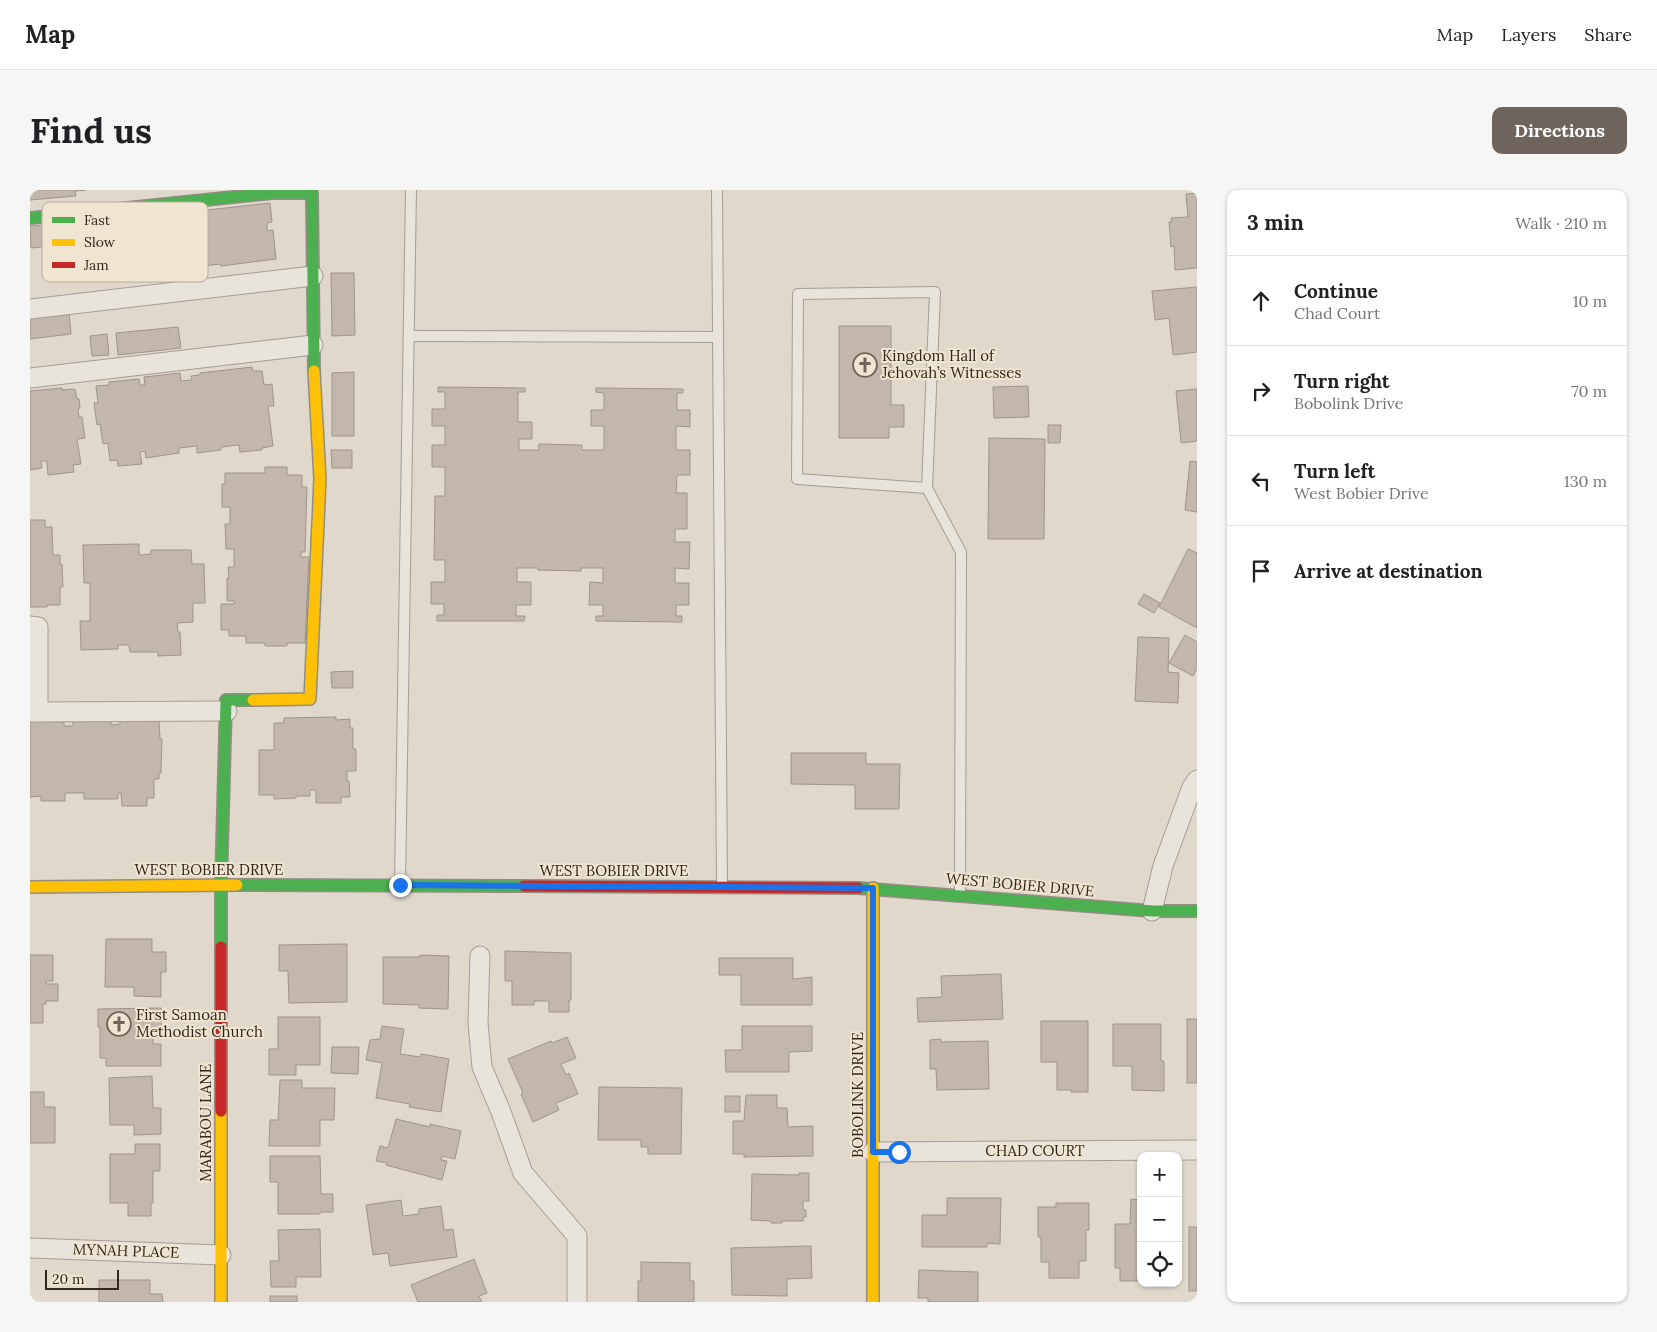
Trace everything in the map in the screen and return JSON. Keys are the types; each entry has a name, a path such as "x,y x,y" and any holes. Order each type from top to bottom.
{"street":[{"path":"30,626 38,626 34,712 227,711 226,700 310,699 320,479 313,345 312,193 272,193 185,202"},
{"path":"30,309 313,276"},
{"path":"30,378 313,345"},
{"name":"MARABOU LANE","path":"221,1302 221,884 227,711"},
{"path":"1152,911 1163,866 1192,787 1197,780"},
{"name":"WEST BOBIER DRIVE","path":"30,887 221,884 873,888 1152,911 1197,911"},
{"name":"BOBOLINK DRIVE","path":"873,888 873,1302"},
{"path":"480,956 478,1023 482,1067 523,1173 577,1236 577,1302"},
{"name":"CHAD COURT","path":"873,1152 1197,1150"},
{"name":"MYNAH PLACE","path":"30,1248 221,1255"}],"lane":[{"path":"400,885 411,190"},
{"path":"717,190 722,887"},
{"path":"927,488 797,479 798,294 935,292 927,488 961,552 960,896"},
{"path":"408,336 718,337"}],"building":[{"path":"30,190 86,190 75,191 76,196 30,200"},
{"path":"1197,193 1197,268 1175,270 1174,246 1171,247 1169,222 1172,222 1171,218 1188,217 1186,194"},
{"path":"270,203 272,222 267,223 267,231 273,230 276,259 221,266 221,264 208,265 208,210"},
{"path":"42,225 42,247 31,248 30,226"},
{"path":"331,273 354,273 355,335 332,336"},
{"path":"1197,287 1197,352 1173,355 1169,318 1155,320 1152,291"},
{"path":"69,312 71,334 30,339 30,316"},
{"name":"Kingdom Hall of Jehovah’s Witnesses","path":"839,326 891,326 891,405 904,405 904,427 889,427 889,438 839,438"},
{"path":"178,327 181,348 118,355 116,333"},
{"path":"107,334 109,355 92,356 90,336"},
{"path":"252,367 253,371 262,371 264,385 272,384 274,406 268,406 273,446 262,448 262,450 240,452 239,445 221,447 221,450 197,453 197,446 179,448 179,453 146,458 145,451 140,452 142,464 118,466 117,460 110,461 108,443 103,444 100,424 97,425 94,403 98,403 96,386 109,385 109,382 139,379 140,385 145,385 144,377 180,373 181,381 192,380 191,376 200,375 200,373"},
{"path":"354,372 354,436 332,436 332,373"},
{"path":"1028,386 1029,417 994,418 993,387"},
{"path":"438,387 525,388 525,392 518,392 518,422 532,422 532,439 519,439 519,450 539,450 539,444 582,445 582,450 604,450 604,426 591,426 591,410 604,410 604,393 596,392 596,388 683,389 683,393 677,393 677,410 690,410 690,427 676,426 676,450 690,450 690,475 677,475 676,493 687,493 687,529 675,529 675,542 690,542 689,569 675,568 675,583 689,583 689,605 676,605 676,616 682,616 682,622 596,621 596,616 603,616 603,605 589,605 590,582 603,583 603,568 581,568 581,571 517,568 517,582 531,582 531,605 516,605 516,616 525,616 524,621 437,621 437,615 444,615 444,604 431,604 431,582 445,582 445,560 434,560 435,496 445,496 445,467 432,467 432,445 445,445 445,426 432,426 432,409 445,409 445,392 438,392"},
{"path":"62,388 62,390 75,389 77,399 79,399 79,417 82,417 85,438 77,439 81,464 73,465 74,472 48,475 47,461 41,461 42,468 30,470 30,391"},
{"path":"1197,389 1197,441 1181,443 1176,391"},
{"path":"1048,425 1061,425 1060,443 1048,443"},
{"path":"989,438 1045,439 1044,539 988,539"},
{"path":"331,450 352,450 352,468 332,468"},
{"path":"1190,461 1197,462 1197,512 1185,510"},
{"path":"265,467 287,467 287,475 302,475 302,487 307,487 305,552 301,552 301,557 309,557 305,643 287,643 287,646 265,646 265,643 246,643 246,636 229,636 229,630 221,630 221,604 234,604 234,601 227,601 228,567 234,567 234,549 226,549 225,524 230,524 230,507 222,507 222,484 225,484 225,473 265,473"},
{"path":"30,520 45,520 45,527 52,527 53,555 60,555 60,564 62,564 63,587 60,587 60,605 30,607"},
{"path":"139,544 139,554 141,555 151,554 151,550 191,550 192,564 204,564 205,603 193,603 193,622 177,623 178,632 180,632 181,655 158,656 158,652 130,652 129,645 118,645 118,649 81,650 80,621 90,621 90,583 84,583 83,545"},
{"path":"1188,549 1197,553 1197,628 1159,607"},
{"path":"1144,594 1160,603 1154,613 1138,604"},
{"path":"1185,635 1197,642 1197,668 1193,676 1169,663"},
{"path":"1138,637 1169,638 1168,672 1179,673 1178,703 1135,701"},
{"path":"353,671 353,688 332,688 331,672"},
{"path":"336,717 336,720 350,719 350,728 353,728 353,749 356,749 356,771 347,771 350,797 341,797 341,803 316,803 316,790 310,790 310,796 296,796 296,798 274,799 274,795 259,795 259,750 274,750 274,723 284,723 284,718"},
{"path":"73,718 111,718 111,725 120,724 120,719 159,721 160,739 162,739 161,773 159,773 159,779 154,779 154,798 147,798 147,806 122,806 121,793 118,793 118,799 84,799 84,793 65,793 65,801 41,801 41,796 30,797 30,720 55,720 55,722 64,722 64,726 73,726"},
{"path":"791,753 866,753 866,764 900,764 899,809 855,809 855,785 791,784"},
{"path":"106,939 152,939 152,952 166,952 166,972 161,972 161,997 134,996 134,987 105,987"},
{"path":"347,944 347,1002 289,1003 288,971 279,971 279,945"},
{"path":"505,951 571,953 571,1000 569,1000 569,1012 549,1012 549,1001 534,1001 534,1005 512,1005 512,981 505,981"},
{"path":"30,955 53,955 53,981 46,981 46,984 58,984 58,1001 46,1001 46,1004 43,1004 43,1023 30,1023"},
{"path":"420,955 449,956 448,1009 419,1008 419,1005 383,1004 383,957 420,957"},
{"path":"719,958 793,958 793,979 812,977 812,1005 741,1005 741,975 719,975"},
{"path":"1001,974 1003,1019 918,1022 917,998 942,997 941,976"},
{"path":"161,1008 161,1035 153,1035 153,1044 161,1044 161,1066 106,1066 106,1058 100,1058 98,1009"},
{"path":"278,1017 320,1017 320,1065 296,1065 296,1075 269,1075 269,1049 278,1049"},
{"path":"1187,1019 1197,1019 1197,1083 1187,1083"},
{"path":"1041,1021 1088,1021 1088,1092 1057,1090 1057,1062 1041,1062"},
{"path":"1113,1024 1161,1024 1161,1061 1164,1061 1164,1091 1132,1090 1132,1066 1113,1066"},
{"path":"382,1026 404,1029 400,1054 420,1057 421,1054 449,1059 441,1112 409,1107 410,1104 376,1098 382,1063 366,1060 370,1040 380,1039"},
{"path":"742,1026 812,1026 812,1051 789,1052 789,1072 726,1072 725,1050 742,1050"},
{"path":"567,1037 576,1058 561,1064 566,1075 569,1073 578,1094 556,1103 559,1110 533,1122 508,1059 551,1041 552,1043"},
{"path":"941,1039 941,1042 988,1041 989,1089 937,1090 936,1069 930,1069 930,1040"},
{"path":"332,1047 359,1047 358,1074 331,1073"},
{"path":"152,1076 153,1108 161,1108 161,1134 134,1135 134,1125 110,1125 109,1078"},
{"path":"280,1080 302,1080 302,1088 335,1088 334,1120 320,1120 320,1146 269,1146 270,1120 278,1120"},
{"path":"599,1087 682,1088 681,1154 648,1154 648,1147 641,1147 641,1140 598,1140"},
{"path":"30,1092 44,1092 44,1107 55,1107 55,1143 30,1143"},
{"path":"746,1095 777,1095 777,1108 787,1108 788,1127 813,1126 813,1156 744,1157 744,1154 733,1154 733,1121 744,1121"},
{"path":"725,1096 740,1096 740,1112 725,1112"},
{"path":"396,1119 430,1127 430,1124 461,1131 455,1159 442,1156 441,1160 447,1161 442,1180 376,1161 380,1146 388,1148"},
{"path":"135,1144 160,1144 160,1171 153,1171 151,1216 128,1216 128,1203 110,1203 110,1154 135,1154"},
{"path":"270,1156 320,1156 321,1194 333,1194 333,1212 320,1212 320,1214 278,1214 278,1182 270,1182"},
{"path":"799,1173 809,1173 809,1201 803,1201 803,1210 806,1210 806,1217 803,1217 803,1221 771,1223 771,1221 751,1220 752,1174 799,1175"},
{"path":"947,1198 1001,1198 1000,1244 987,1243 987,1247 922,1247 922,1215 947,1215"},
{"path":"1131,1199 1137,1200 1137,1281 1120,1281 1120,1268 1115,1268 1115,1224 1130,1224"},
{"path":"401,1200 403,1216 419,1214 419,1209 441,1206 444,1230 453,1229 457,1257 390,1266 388,1253 373,1255 366,1205"},
{"path":"1056,1203 1089,1203 1089,1230 1086,1230 1086,1261 1079,1261 1079,1278 1049,1278 1049,1262 1041,1262 1041,1237 1038,1237 1038,1207 1056,1207"},
{"path":"1189,1227 1197,1227 1197,1291 1189,1291"},
{"path":"320,1229 321,1277 296,1277 296,1287 271,1287 270,1261 279,1261 278,1230"},
{"path":"811,1246 812,1278 787,1279 787,1296 732,1295 731,1248"},
{"path":"474,1259 487,1293 479,1296 482,1302 418,1302 411,1285"},
{"path":"641,1262 690,1263 690,1281 694,1281 694,1302 638,1302 638,1281 641,1281"},
{"path":"919,1270 978,1272 978,1302 928,1302 928,1298 918,1298"},
{"path":"99,1280 150,1280 150,1294 162,1294 163,1302 99,1302"},
{"path":"270,1296 297,1296 297,1302 270,1302"}],"traffic: fast":[{"path":"185,202 272,193 312,193 314,371"},
{"path":"30,218 42,217"},
{"path":"221,947 226,700 253,700"},
{"path":"237,885 524,886"},
{"path":"858,888 1152,911 1197,911"}],"traffic: slow":[{"path":"253,700 310,699 320,479 314,371"},
{"path":"30,887 237,885"},
{"path":"873,888 873,1302"},
{"path":"221,1111 221,1302"}],"traffic: jam":[{"path":"524,886 858,888"},
{"path":"221,947 221,1111"}],"place":[{"name":"Kingdom Hall of Jehovah’s Witnesses","path":"865,365"},
{"name":"First Samoan Methodist Church","path":"119,1024"}],"route":[{"path":"400,885 873,888 873,1152 899,1152"}]}
